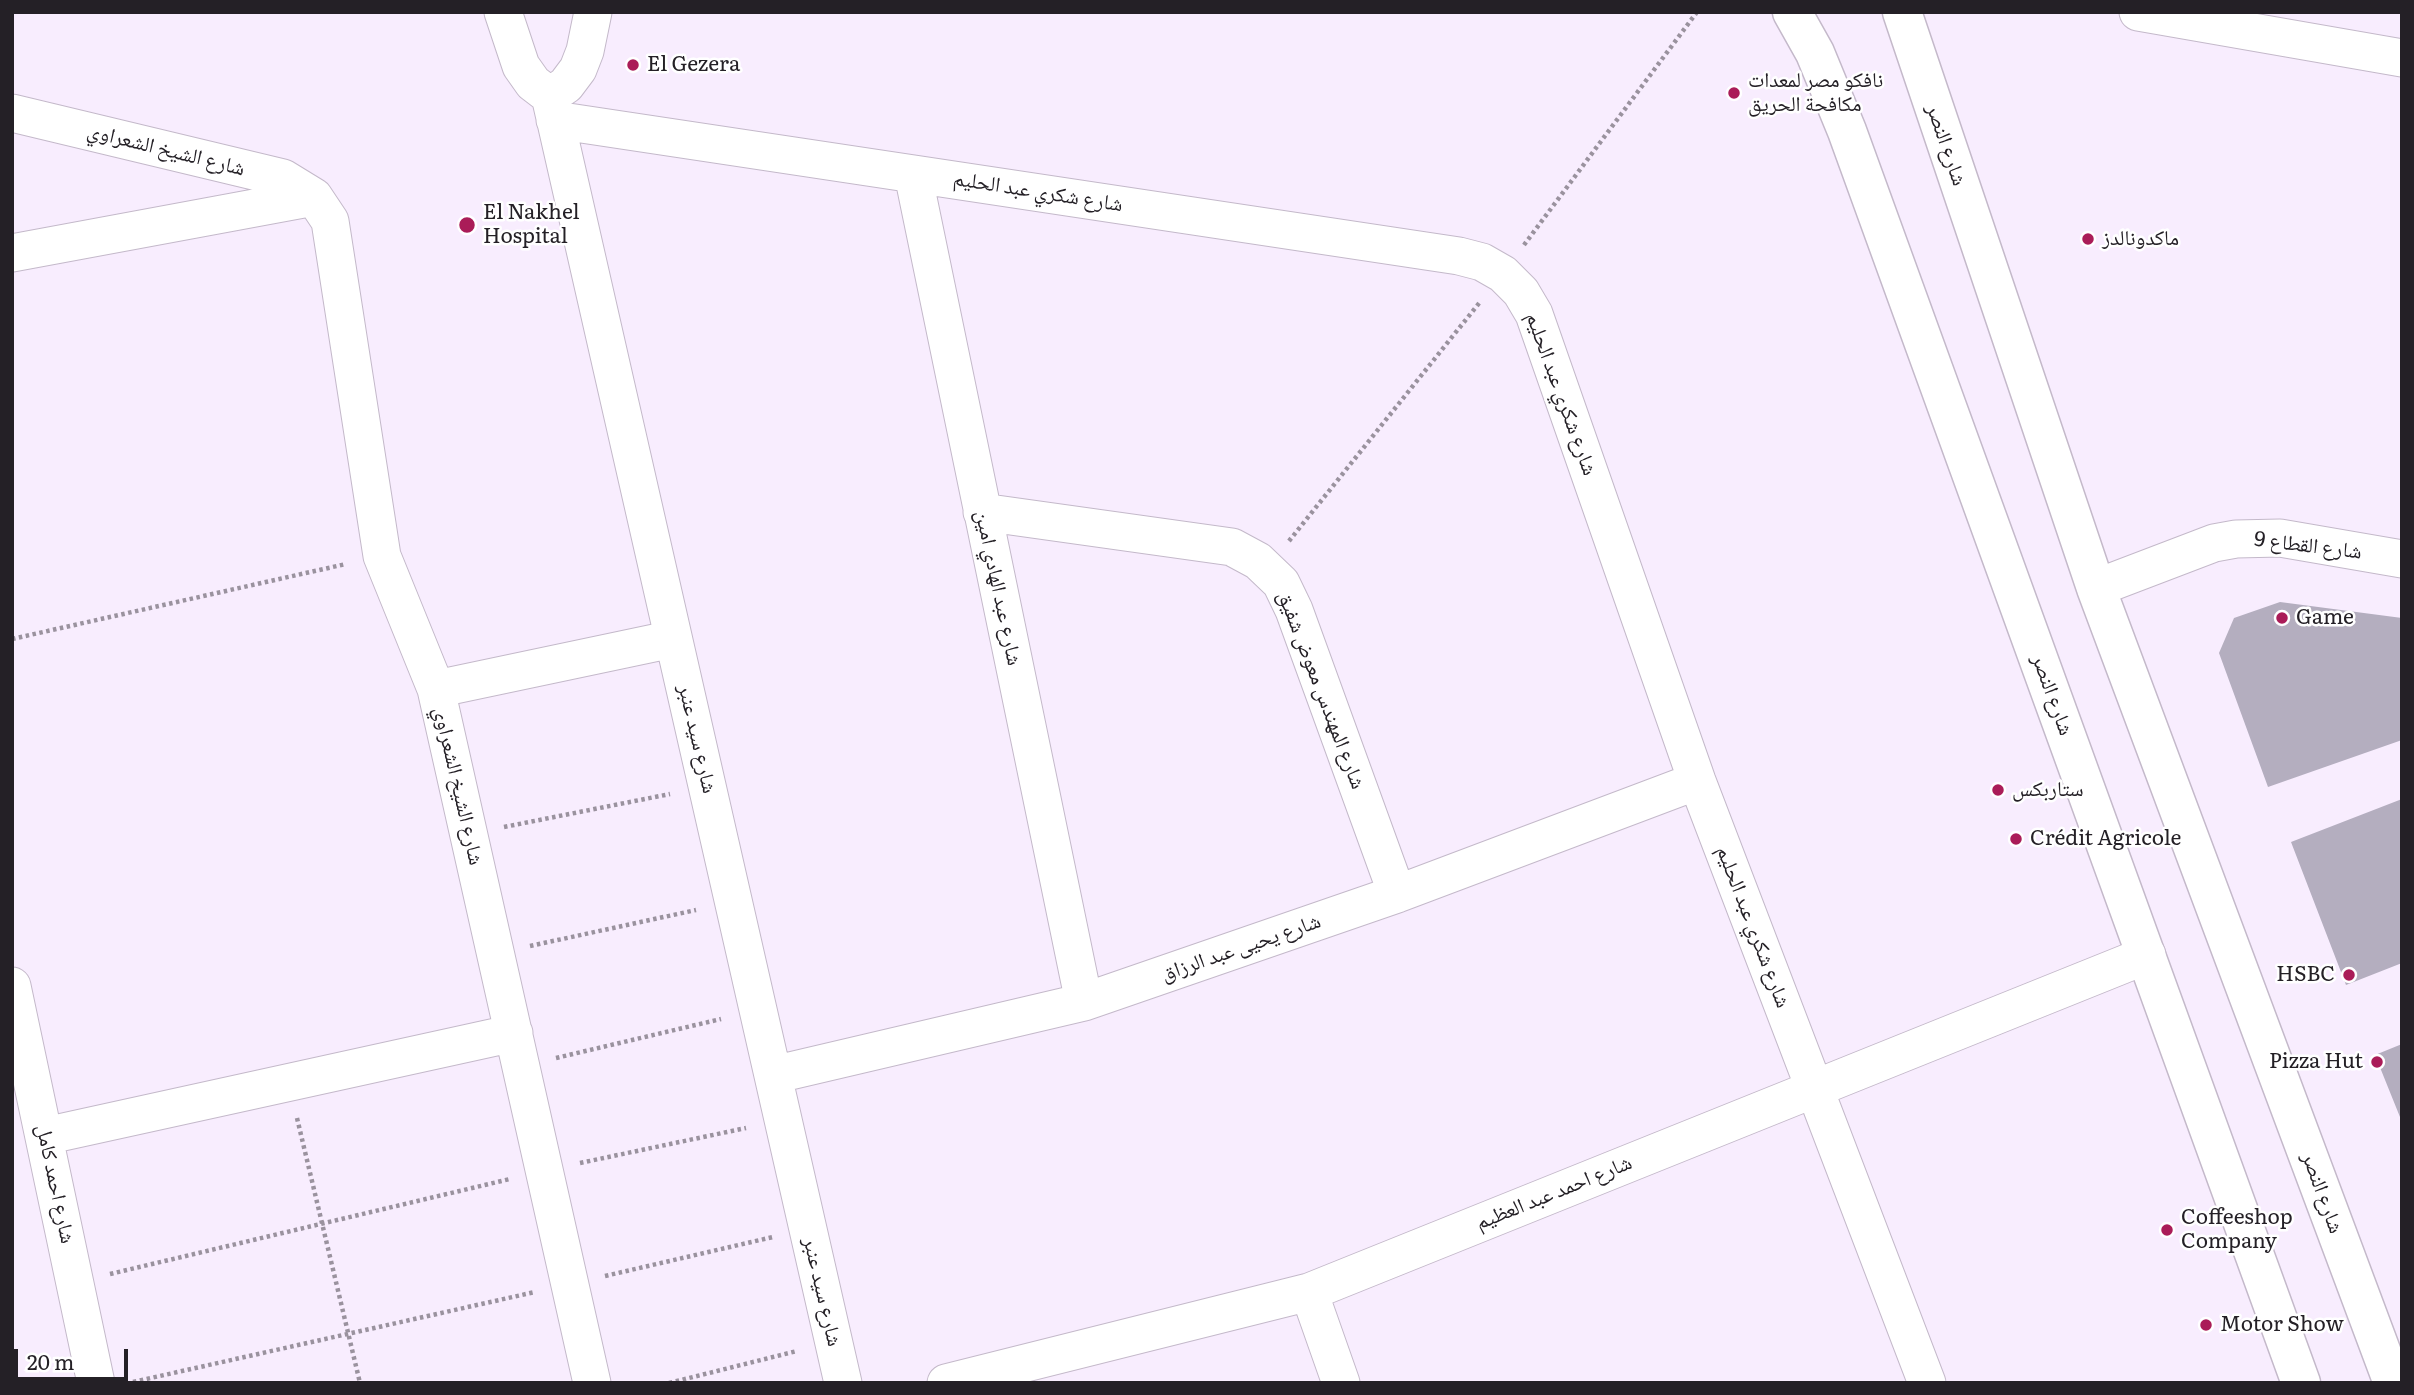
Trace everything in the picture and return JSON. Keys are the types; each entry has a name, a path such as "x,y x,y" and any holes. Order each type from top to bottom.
{"main road":[{"name":"شارع النصر","path":"1792,12 1815,53 1847,131 2301,1383"},
{"name":"شارع النصر","path":"1910,16 2096,587 2393,1383"}],"street":[{"path":"503,12 521,66 553,108 578,69 585,51 593,12"},
{"path":"2138,12 2402,58"},
{"name":"شارع شكري عبد الحليم","path":"553,108 913,174 1459,256 1482,262 1503,274 1521,292 1534,314 1697,781 1927,1383"},
{"name":"شارع سيد عنبر","path":"553,108 843,1383"},
{"name":"شارع الشيخ الشعراوي","path":"12,113 283,178 314,197 330,221 382,556 436,690 592,1383"},
{"name":"شارع عبد الهادي امين","path":"913,174 1084,1002"},
{"name":"شارع الشيخ الشعراوي","path":"12,253 314,197"},
{"name":"شارع المهندس معوض شفيق","path":"982,512 1232,547 1258,561 1281,583 1294,610 1397,894"},
{"name":"شارع القطاع 9","path":"2096,587 2214,543 2236,539 2280,538 2402,559"},
{"path":"436,690 673,639"},
{"name":"شارع يحيى عبد الرزاق","path":"773,1075 1084,1002 1397,894 1697,781"},
{"name":"شارع احمد عبد العظيم","path":"946,1383 1309,1292 2147,955"},
{"name":"شارع احمد كامل","path":"12,986 96,1383"},
{"path":"45,1136 289,1083 517,1050"},
{"path":"1309,1292 1341,1383"}],"path":[{"path":"12,639 382,556"},
{"path":"469,835 707,786"},
{"path":"495,954 734,902"},
{"path":"517,1050 758,1010"},
{"path":"289,1083 360,1383"},
{"path":"75,1283 544,1171 783,1120"},
{"path":"129,1383 808,1230"},
{"path":"669,1383 834,1341"}],"building":[{"path":"2280,602 2402,618 2402,740 2268,787 2219,653 2234,618"},
{"path":"2402,799 2402,963 2346,985 2291,842"},
{"path":"2402,1044 2402,1122 2375,1055"}],"place":[{"name":"El Gezera","path":"633,65"},
{"name":"نافكو مصر لمعدات مكافحة الحريق","path":"1734,93"},
{"name":"El Nakhel Hospital","path":"467,225"},
{"name":"ماكدونالدز","path":"2088,239"},
{"name":"Game","path":"2282,618"},
{"name":"ستاربكس","path":"1998,790"},
{"name":"Crédit Agricole","path":"2016,839"},
{"name":"HSBC","path":"2349,975"},
{"name":"Pizza Hut","path":"2377,1062"},
{"name":"Coffeeshop Company","path":"2167,1230"},
{"name":"Motor Show","path":"2206,1325"}]}
